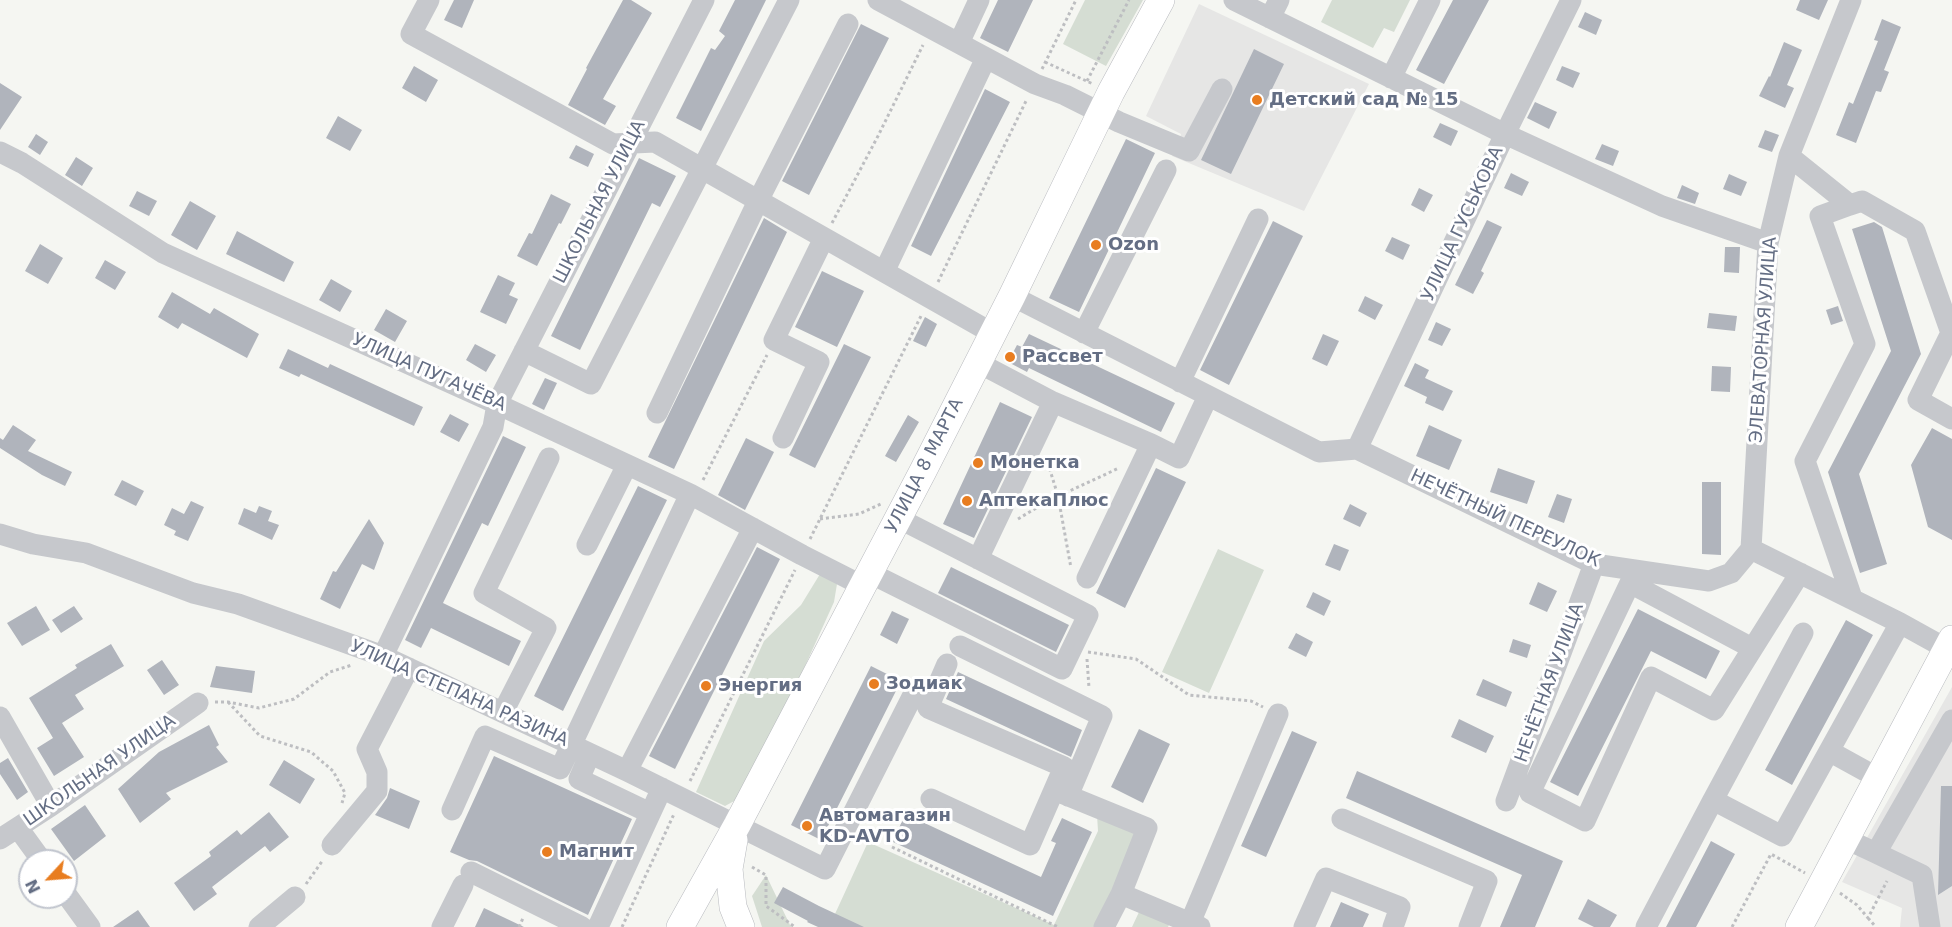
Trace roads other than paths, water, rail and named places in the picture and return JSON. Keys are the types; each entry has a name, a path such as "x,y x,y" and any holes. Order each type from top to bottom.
{"main road":[{"name":"УЛИЦА 8 МАРТА","path":"680,927 737,825 867,579 1012,296 1099,95 1161,0"},
{"path":"1799,927 1949,644"},
{"path":"737,825 729,869 733,907 741,927"}],"street":[{"path":"429,0 411,34 613,144 655,142 992,333"},
{"name":"ШКОЛЬНАЯ УЛИЦА","path":"383,656 493,427 497,404 704,0"},
{"path":"524,351 591,384 789,0"},
{"path":"878,0 915,9 932,27 1035,84 1099,95 1119,122 1189,151 1222,89"},
{"path":"958,43 979,0"},
{"path":"1234,0 1275,9 1390,78 1662,206 1768,243"},
{"path":"1390,78 1430,0"},
{"name":"УЛИЦА ГУСЬКОВА","path":"1357,449 1505,134 1571,0"},
{"name":"ЭЛЕВАТОРНАЯ УЛИЦА","path":"1751,549 1768,243 1789,156 1851,0"},
{"path":"657,412 758,201 848,24"},
{"path":"884,272 986,58"},
{"name":"УЛИЦА ПУГАЧЁВА","path":"0,152 22,163 163,253 692,495 802,555 867,579 1062,669 1088,615 978,559"},
{"path":"1789,156 1851,205"},
{"path":"1084,333 1166,170"},
{"path":"1852,598 1805,461 1865,344 1820,216 1862,201 1915,231 1952,333 1918,400 1952,420"},
{"path":"1180,382 1258,219"},
{"path":"783,438 819,362 774,340 824,238"},
{"path":"1012,296 1319,452 1357,449"},
{"path":"977,362 1148,450 1179,458 1208,396"},
{"path":"900,514 978,559 1053,402"},
{"name":"НЕЧЁТНЫЙ ПЕРЕУЛОК","path":"1357,449 1594,564 1709,581 1731,573 1751,549"},
{"path":"1080,577 1148,450"},
{"path":"503,712 546,628 484,593 549,458"},
{"path":"587,545 627,465"},
{"path":"650,813 579,779 581,749 692,495"},
{"path":"627,771 753,528"},
{"name":"УЛИЦА СТЕПАНА РАЗИНА","path":"0,534 33,544 86,553 193,593 238,604 383,656 627,771 825,869 915,691"},
{"path":"1751,549 1900,623 1949,644"},
{"name":"НЕЧЁТНАЯ УЛИЦА","path":"1506,801 1594,564"},
{"path":"1752,648 1630,583 1530,793 1585,821 1651,677 1714,710 1800,573"},
{"path":"1713,800 1782,836 1900,623"},
{"path":"1646,927 1803,633"},
{"path":"931,800 1030,845 1102,716 960,646"},
{"path":"947,664 928,708 1064,767 1061,793"},
{"path":"332,845 377,791 377,772 368,749 409,668"},
{"name":"ШКОЛЬНАЯ УЛИЦА","path":"9,833 198,703"},
{"path":"1121,894 1195,925 1278,714"},
{"path":"0,717 51,806"},
{"path":"1876,853 1952,720"},
{"path":"452,810 485,736 560,769 581,749"},
{"path":"1829,751 1878,778"},
{"path":"598,927 662,788"},
{"path":"1061,793 1147,828 1121,894 1104,927"},
{"path":"1342,819 1487,881 1469,927"},
{"path":"9,833 28,849"},
{"path":"1846,838 1922,874 1930,927"},
{"path":"442,927 467,879 582,927"},
{"path":"1304,927 1326,879 1400,907 1393,927"},
{"path":"259,927 295,897"},
{"path":"77,909 90,927"}],"place":[{"name":"Детский сад № 15","path":"1257,100"},
{"name":"Ozon","path":"1096,245"},
{"name":"Рассвет","path":"1010,357"},
{"name":"Монетка","path":"978,463"},
{"name":"АптекаПлюс","path":"967,501"},
{"name":"Зодиак","path":"874,684"},
{"name":"Энергия","path":"706,686"},
{"name":"Автомагазин KD-AVTO","path":"807,826"},
{"name":"Магнит","path":"547,852"}]}
